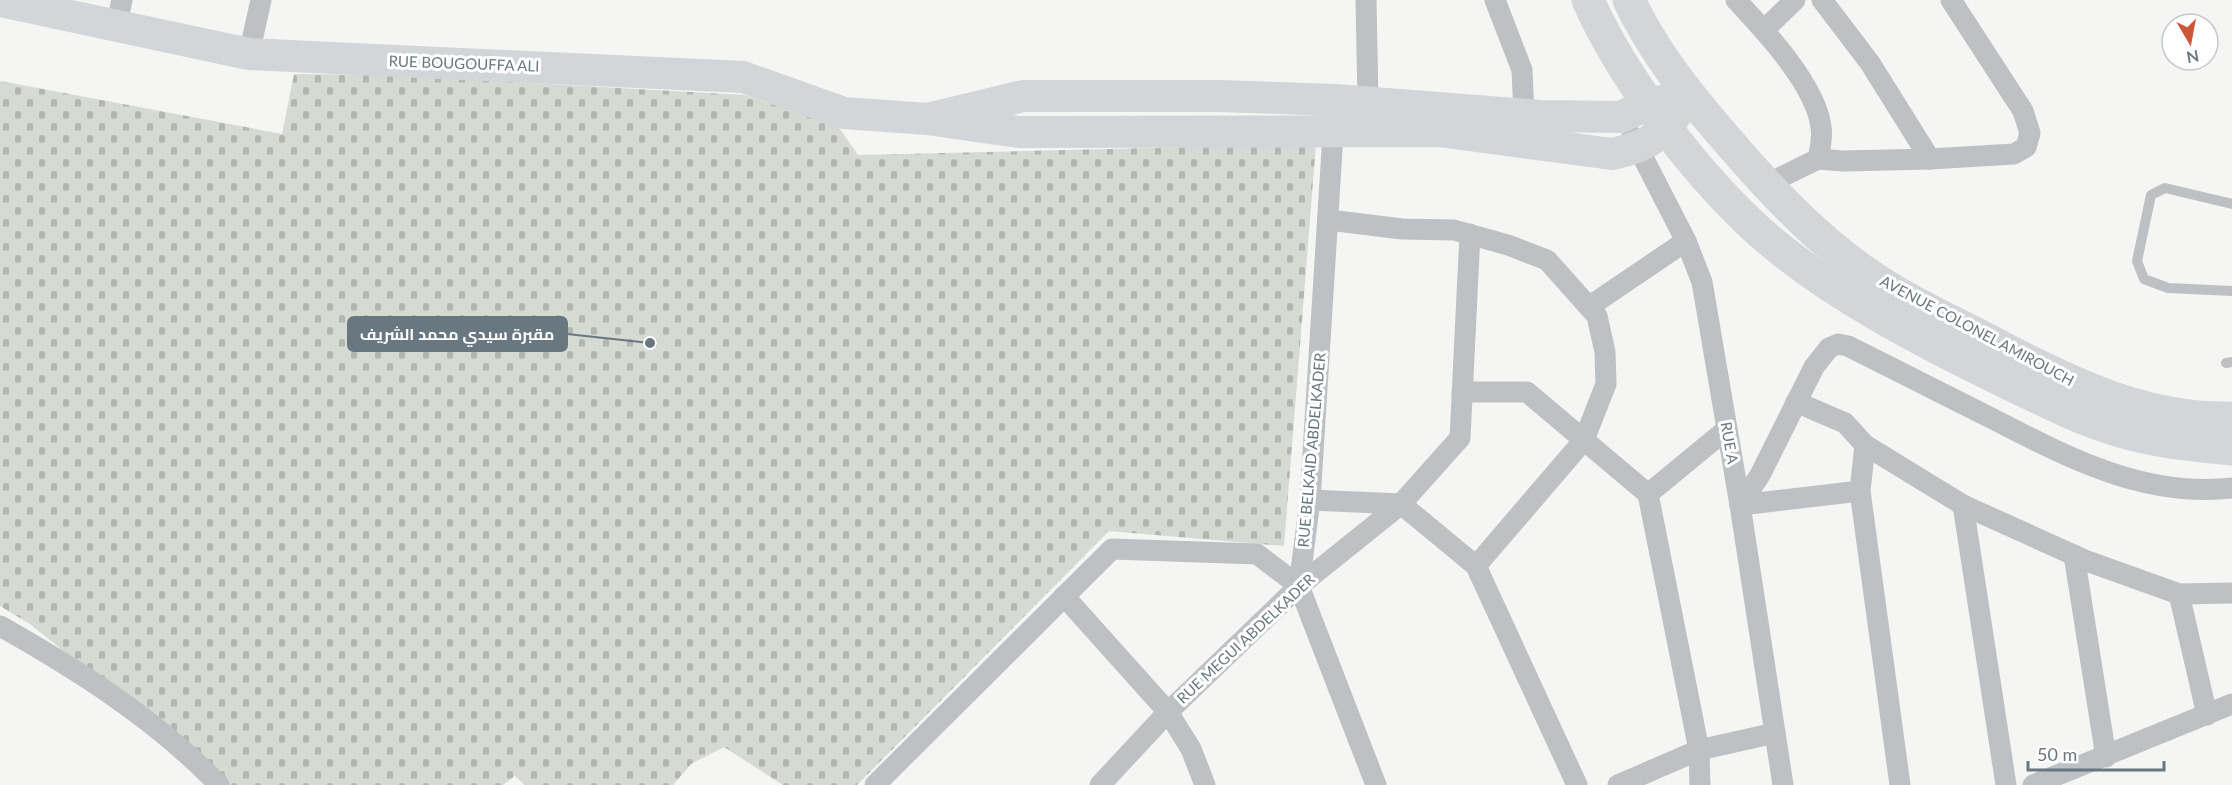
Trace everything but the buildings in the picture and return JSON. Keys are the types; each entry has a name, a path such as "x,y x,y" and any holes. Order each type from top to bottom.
{"main road":[{"name":"AVENUE COLONEL AMIROUCH","path":"1588,0 1646,116 1750,223 1838,290 1977,368 2052,404 2119,431 2192,445 2232,448"},
{"name":"AVENUE COLONEL AMIROUCH","path":"1629,0 1664,63 1689,96 1767,184 1835,250 1895,291 2058,376 2119,401 2165,413 2232,418"}],"street":[{"path":"249,54 261,0"},
{"path":"1366,0 1368,102"},
{"path":"1495,0 1522,70 1524,114"},
{"path":"1736,0 1764,30 1792,66 1818,113 1822,129 1818,159"},
{"path":"1764,30 1795,0"},
{"path":"1822,0 1870,63 1930,159"},
{"path":"1767,184 1818,159 1843,161 1930,159 2014,154 2026,147 2030,133 2023,111 1951,0"},
{"name":"RUE BOUGOUFFA ALI","path":"0,1 119,13 249,54 743,77 844,113 927,119 1018,132 1334,115"},
{"path":"1334,115 1368,102 1524,114 1646,116 1689,96"},
{"path":"1334,115 1612,154 1640,148 1646,116"},
{"name":"RUE BELKAID ABDELKADER","path":"1334,115 1310,500 1299,586 1376,785"},
{"name":"RUE A","path":"1640,148 1686,242 1702,282 1740,505 1783,785"},
{"path":"1329,220 1402,229 1454,230 1547,260 1597,316 1605,352 1606,384 1584,440 1476,566"},
{"name":"RUE MEGUI ABDELKADER","path":"1100,785 1168,712 1299,586 1401,504 1460,438 1470,234"},
{"path":"1590,306 1686,242"},
{"path":"1740,505 1760,475 1814,367 1828,348 1838,344 1848,346 2075,462 2133,481 2189,491 2232,488"},
{"path":"1462,392 1527,392 1648,494 1699,750 1700,785"},
{"path":"1796,402 1845,423 1865,445 1963,505 2074,555 2179,594 2232,593"},
{"path":"1648,494 1727,429"},
{"path":"1865,445 1860,491 1900,785"},
{"path":"1740,505 1860,491"},
{"path":"1310,500 1401,504 1476,566 1577,785"},
{"path":"1963,505 2006,785"},
{"path":"875,785 1112,549 1257,554 1299,586"},
{"path":"2074,555 2106,757"},
{"path":"2179,594 2207,715"},
{"path":"1064,596 1168,712 1191,749 1205,785"},
{"path":"0,626 111,694 201,766 219,785"},
{"path":"2033,785 2232,704"},
{"path":"1617,785 1699,750 1775,733"}],"lane":[{"path":"2232,204 2165,188 2151,195 2137,261 2144,279 2168,288 2232,291"}],"green space":[{"path":"294,74 391,75 744,95 838,126 858,155 1316,144 1284,546 1109,531 857,785 783,785 724,747 691,764 673,785 525,785 515,776 503,785 229,785 30,624 0,606 0,81 282,134"}],"place":[{"name":"مقبرة سيدي محمد الشريف","path":"650,343"}]}
